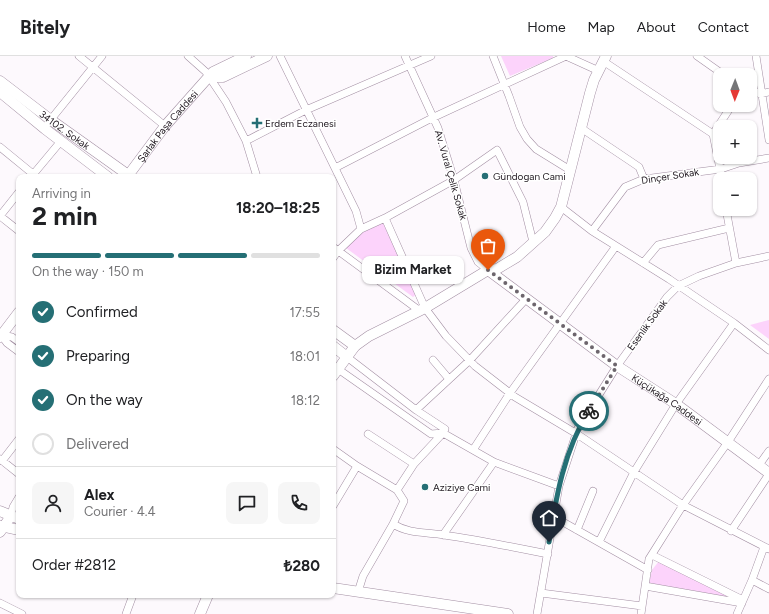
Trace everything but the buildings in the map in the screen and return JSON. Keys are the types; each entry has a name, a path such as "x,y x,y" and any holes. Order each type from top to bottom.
{"street":[{"path":"79,56 165,126"},
{"path":"45,129 102,56"},
{"path":"188,56 206,72 226,102 246,141 256,174"},
{"name":"Şarlak Paşa Caddesi","path":"130,174 165,126 209,77 217,69 246,56"},
{"path":"209,77 223,77 267,56"},
{"path":"280,56 356,211 361,229"},
{"name":"Av. Vural Çelik Sokak","path":"405,56 432,118 438,128 454,180 471,248 478,262 488,270"},
{"path":"246,141 306,110 431,56"},
{"path":"493,56 505,84 520,127 527,139 536,149 570,170"},
{"path":"335,168 432,118 566,56 599,71"},
{"path":"697,56 714,68"},
{"path":"756,56 765,93 769,140"},
{"path":"559,486 494,462 443,433 431,434 336,373 355,346 369,336 422,309 488,270 497,269 506,264 545,232 561,207 590,93 605,59 713,134"},
{"name":"34102. Sokak","path":"0,81 126,174"},
{"name":"34102. Sokak","path":"0,92 45,129 104,174"},
{"path":"581,128 639,167 644,179"},
{"path":"34,174 61,141"},
{"path":"0,148 30,174"},
{"path":"533,242 523,202 497,150 454,180 385,218 361,229 336,249 422,309 475,366 510,393 577,434 683,505 731,531 767,548 737,614"},
{"name":"Dinçer Sokak","path":"592,231 625,187 644,179 721,169 739,163 769,158"},
{"path":"720,164 721,172"},
{"path":"16,196 0,216 16,229"},
{"path":"561,207 592,231 734,323 769,350"},
{"path":"727,216 736,263"},
{"path":"385,218 422,309"},
{"path":"643,263 658,245 729,228"},
{"path":"473,450 510,393 616,246"},
{"name":"Esenlik Sokak","path":"537,614 559,486 578,428 617,366 667,297 678,286 736,263 769,256"},
{"name":"Küçükağa Caddesi","path":"488,270 617,366 676,404 769,473"},
{"path":"416,410 470,360 526,299"},
{"path":"0,335 16,316"},
{"path":"599,542 634,472 676,404 734,323"},
{"path":"336,332 355,346"},
{"path":"0,335 12,337 16,340"},
{"path":"0,335 16,350"},
{"path":"336,348 416,410 445,429 414,464 397,490"},
{"path":"433,360 449,379"},
{"path":"641,614 649,559 683,505 728,442 769,379"},
{"path":"368,434 414,464"},
{"path":"16,442 1,460 16,472"},
{"path":"336,451 357,466 397,490 404,500 393,524 364,576 358,592"},
{"path":"758,466 769,451"},
{"path":"443,535 494,462"},
{"path":"336,501 357,466"},
{"path":"731,531 769,473"},
{"path":"577,530 593,491"},
{"path":"16,501 8,513 1,528 16,530"},
{"path":"553,519 563,522 648,570"},
{"path":"393,524 401,529 411,532 443,535 548,554"},
{"path":"652,554 742,601"},
{"path":"752,580 769,589"},
{"path":"645,586 742,601"},
{"path":"336,588 508,614"},
{"path":"541,593 642,606"},
{"path":"126,614 131,598"},
{"path":"200,614 207,598"},
{"path":"0,603 22,614"}],"shaded area":[{"path":"501,56 553,56 553,58 510,76"},
{"path":"383,223 417,294 413,297 346,248 362,232"},
{"path":"769,320 769,339 750,325"},
{"path":"659,561 734,598 649,583 652,570"}],"way so far":[{"path":"488,270 617,366 589,411"}],"place":[{"name":"Erdem Eczanesi","path":"257,123"},
{"name":"Gündogan Cami","path":"485,176"},
{"name":"Bizim Market","path":"488,270"},
{"name":"Aziziye Cami","path":"425,487"}],"route":[{"path":"549,542 559,486 564,468 578,428 589,411"}]}
